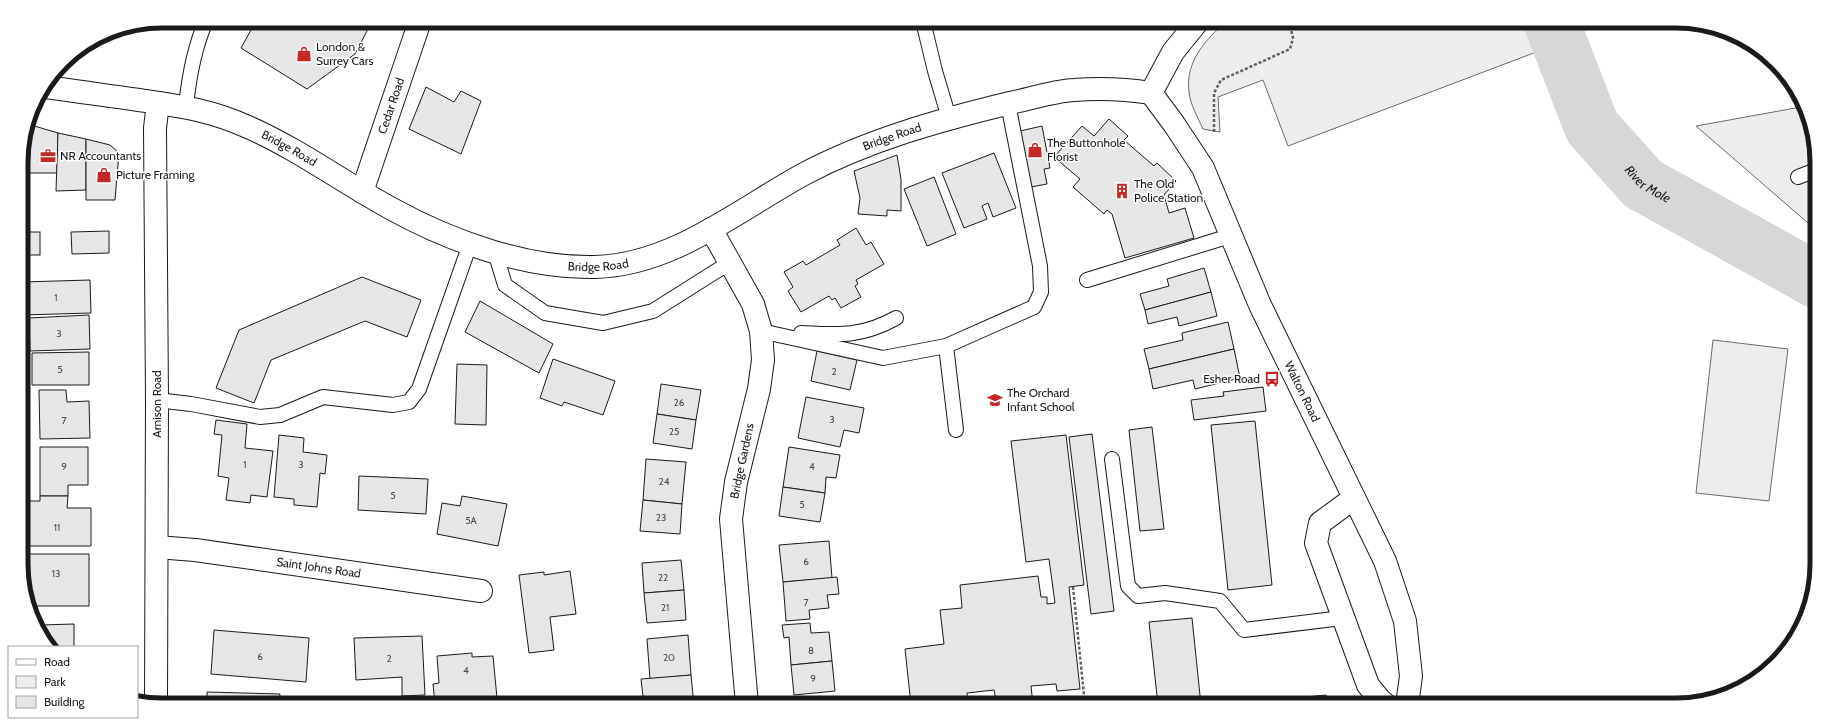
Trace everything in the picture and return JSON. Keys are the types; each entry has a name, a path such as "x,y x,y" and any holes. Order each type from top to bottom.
{"main road":[{"name":"Cedar Road","path":"362,192 418,28"},
{"path":"1151,93 1173,52 1192,28"},
{"name":"Bridge Road","path":"51,88 186,106 214,113 249,127 285,146 362,192 429,229 495,252 563,266 596,267 633,262 674,247 711,230 802,175 840,156 949,118 1070,90 1116,88 1151,93"},
{"name":"Walton Road","path":"1151,93 1174,124 1203,168 1260,305 1385,561 1405,621 1411,676 1408,698"},
{"name":"Arnison Road","path":"156,698 157,400 155,128 158,103"},
{"name":"Bridge Gardens","path":"711,230 753,304 761,332 764,360 736,482 731,519 746,698"},
{"path":"1354,498 1320,523 1316,543 1342,618 1368,685 1378,698"},
{"name":"Saint Johns Road","path":"157,547 195,550 481,591"}],"lane":[{"path":"186,106 189,78 197,46 203,28"},
{"path":"925,28 935,71 949,118"},
{"path":"761,332 883,358 946,346 1034,307 1041,292 1040,266 1008,104"},
{"path":"1798,177 1810,172"},
{"path":"1088,280 1230,236"},
{"path":"157,400 191,404 260,416 280,415 323,397 393,405 409,402 419,389 470,244"},
{"path":"495,252 505,285 545,313 603,322 653,311 729,263"},
{"path":"761,332 842,335 867,331 896,318"},
{"path":"946,346 956,430"},
{"path":"1112,459 1128,586 1138,596 1165,593 1220,601 1244,630 1342,618"}],"path":[{"path":"1203,168 1214,142 1214,92 1221,80 1290,49 1294,38 1291,28"},
{"path":"1073,587 1085,698"}],"green space":[{"path":"1219,28 1530,28 1539,51 1288,146 1263,80 1218,97 1220,132 1203,129 1191,101 1189,81 1190,70 1198,52"},
{"path":"1798,107 1809,145 1810,225 1696,126"},
{"path":"1713,340 1788,349 1769,501 1696,493"}],"building":[{"path":"252,28 368,29 355,54 307,89 241,48"},
{"path":"426,87 454,102 461,91 481,101 461,154 409,129"},
{"name":"The Old Police Station","path":"1109,119 1128,136 1124,140 1154,166 1157,163 1176,181 1164,195 1169,213 1185,208 1194,238 1125,258 1112,214 1107,210 1104,214 1073,187 1080,179 1054,157 1082,126 1094,136"},
{"path":"33,126 58,133 57,173 29,173 30,139"},
{"name":"The Buttonhole Florist","path":"1042,126 1050,168 1044,169 1047,184 1031,187 1020,131"},
{"path":"58,133 86,139 86,190 56,191"},
{"path":"31,137 30,165 28,165 28,153"},
{"path":"86,139 110,145 119,153 115,200 86,200"},
{"path":"994,153 1016,208 993,217 988,203 982,206 987,219 964,228 942,173"},
{"path":"897,155 901,179 901,211 887,210 887,216 858,214 860,198 854,171"},
{"path":"934,177 956,234 927,246 904,189"},
{"path":"856,228 866,245 871,242 884,264 856,280 858,284 855,286 861,297 841,308 835,298 832,300 829,296 801,312 788,291 793,287 784,272 803,261 806,265 840,245 837,240"},
{"path":"109,231 109,253 72,254 71,232"},
{"path":"28,232 40,232 40,255 28,255"},
{"path":"1204,268 1211,292 1145,310 1140,294 1169,286 1167,279"},
{"path":"362,277 421,300 407,337 365,321 271,360 254,403 216,388 239,330"},
{"path":"90,280 91,313 28,315 28,282"},
{"path":"1211,292 1217,316 1179,326 1177,317 1148,324 1145,310"},
{"path":"480,301 553,344 539,373 465,332"},
{"path":"89,315 90,349 30,351 29,318"},
{"path":"1228,322 1234,349 1149,369 1144,349 1183,340 1182,333"},
{"path":"1234,349 1240,378 1195,389 1193,380 1153,389 1149,369"},
{"path":"817,351 857,360 850,390 811,381"},
{"path":"89,352 89,385 32,385 32,353"},
{"path":"553,359 615,381 603,415 564,402 562,406 540,398"},
{"path":"457,364 487,365 486,425 455,424"},
{"path":"661,384 701,390 696,420 657,414"},
{"path":"1263,387 1266,411 1194,420 1191,400 1224,396 1223,392"},
{"path":"39,390 66,390 67,402 89,401 90,438 40,439"},
{"path":"806,397 864,408 859,433 844,430 840,447 798,438"},
{"path":"657,414 696,420 692,449 653,443"},
{"path":"216,420 247,424 245,448 273,451 267,497 251,495 250,503 226,500 229,478 218,476 222,435 214,434"},
{"path":"1255,421 1272,585 1228,590 1211,425"},
{"path":"1152,427 1164,529 1140,531 1129,430"},
{"path":"1092,434 1114,611 1091,614 1069,437"},
{"path":"279,435 304,438 303,452 327,455 325,474 320,473 317,507 294,505 294,499 274,497"},
{"path":"1066,435 1084,585 1069,587 1080,689 1057,691 1056,684 1031,686 1032,698 996,698 994,690 967,693 967,698 910,698 905,649 944,644 940,610 962,608 960,585 1038,576 1041,597 1047,597 1047,604 1055,603 1049,559 1026,562 1011,441"},
{"path":"40,447 88,447 88,485 68,485 68,496 40,496"},
{"path":"789,447 840,455 836,478 826,477 825,493 783,487"},
{"path":"646,459 686,462 682,504 643,500"},
{"path":"359,476 428,479 426,514 358,510"},
{"path":"783,487 825,493 820,522 779,516"},
{"path":"40,496 68,496 67,508 91,508 91,546 28,546 28,501 40,501"},
{"path":"462,496 507,504 498,546 437,534 442,503 460,506"},
{"path":"643,500 682,504 680,534 640,531"},
{"path":"829,541 832,578 783,582 779,545"},
{"path":"28,554 89,554 89,606 35,606 28,573"},
{"path":"681,560 684,590 644,593 642,563"},
{"path":"570,571 576,614 550,617 554,650 529,653 519,575 544,572 544,575"},
{"path":"837,577 839,594 827,595 829,608 809,610 810,619 786,621 783,582"},
{"path":"684,590 686,620 647,623 644,593"},
{"path":"1192,618 1200,698 1157,698 1149,622"},
{"path":"810,623 811,633 829,632 832,661 791,665 789,637 784,638 782,625"},
{"path":"74,624 74,646 57,646 43,625"},
{"path":"214,630 309,638 306,682 211,674"},
{"path":"688,635 691,675 650,679 647,639"},
{"path":"422,636 425,695 402,696 402,677 356,680 354,638"},
{"path":"472,653 472,657 493,656 497,698 434,698 433,684 439,683 437,656"},
{"path":"832,661 835,691 794,695 791,665"},
{"path":"691,675 693,698 643,698 641,679"},
{"path":"207,692 280,694 280,698 207,698"},
{"path":"1326,695 1326,698 1296,698"}],"waterway":[{"name":"River Mole","path":"1554,28 1592,127 1643,184 1810,277"}],"place":[{"name":"London & Surrey Cars","path":"304,54"},
{"name":"The Buttonhole Florist","path":"1035,150"},
{"name":"NR Accountants","path":"48,156"},
{"name":"Picture Framing","path":"104,175"},
{"name":"The Old Police Station","path":"1122,191"},
{"name":"Esher Road","path":"1272,379"},
{"name":"The Orchard Infant School","path":"995,400"}]}
